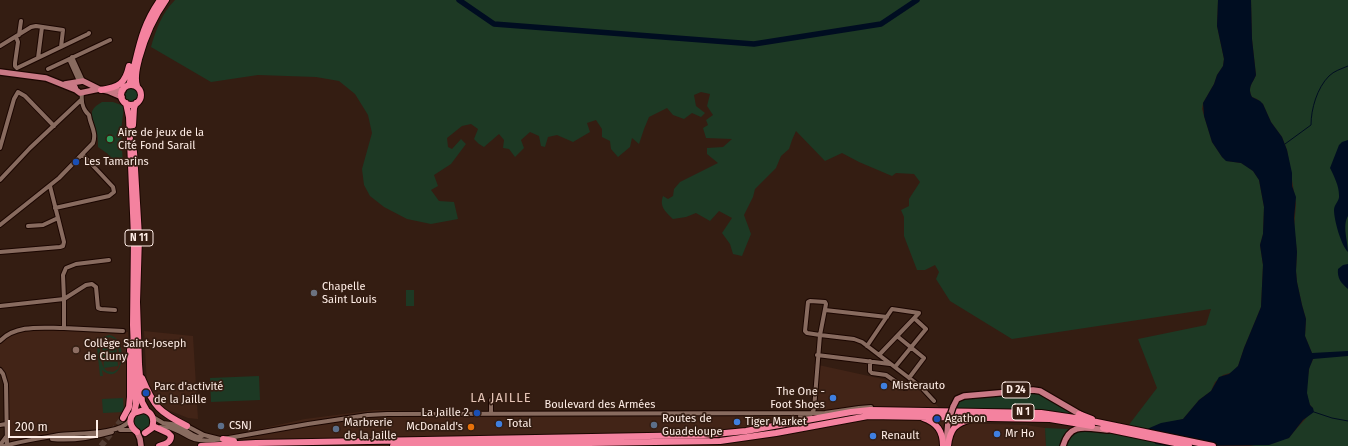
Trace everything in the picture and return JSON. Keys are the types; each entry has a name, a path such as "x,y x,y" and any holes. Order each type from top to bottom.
{"highway":[{"path":"103,90 115,87 124,80 132,54 149,17 160,0"},
{"path":"140,37 129,85 123,90 124,100 130,105 136,104 141,96 141,91 135,80 143,44 152,22 166,0"},
{"path":"129,85 137,86"},
{"name":"N 11","path":"124,100 128,110 134,237 133,325 136,404 134,413"},
{"name":"N 11","path":"136,104 132,122 139,237 137,302 142,402 147,411"},
{"path":"123,418 129,406 130,397 130,306 133,270"},
{"path":"140,373 149,394 157,406 168,416 188,429"},
{"path":"135,431 131,425 130,419 134,413 140,410 147,411 153,417 153,427"},
{"name":"N 1","path":"393,446 445,446 725,434 860,410 1041,413 1056,415 1109,428"},
{"path":"1078,414 1132,431 1219,446"},
{"name":"N 1","path":"201,446 256,443 463,440 552,441 564,444 720,441 747,438 868,416 920,416 1069,421 1213,446"},
{"path":"920,416 930,420 940,429 945,446"},
{"path":"945,446 952,429 963,422 971,419 1014,418"},
{"path":"145,432 153,427"},
{"path":"153,427 168,432 171,436 171,440 168,443 159,446"},
{"name":"N 1","path":"1132,431 1189,446"},
{"path":"463,440 490,435"},
{"path":"509,435 512,437 552,441"},
{"path":"223,440 256,443"},
{"path":"534,446 552,441"},
{"path":"620,446 661,444 671,442"},
{"path":"564,444 599,446"}],"main road":[{"path":"0,72 37,76 80,92 123,90"},
{"path":"80,79 88,87 80,92"},
{"path":"80,79 75,87 80,92"},
{"path":"61,84 80,79 124,100"},
{"name":"D 24","path":"945,446 948,422 953,407 957,399 964,396 1027,390 1040,391 1062,402 1078,414 1109,428"},
{"path":"1063,446 1068,434 1076,428 1109,428"},
{"path":"135,431 142,444"},
{"path":"142,444 145,432"}],"street":[{"path":"21,21 17,36 18,42 15,66 19,67 88,34 89,32"},
{"path":"0,46 33,26 63,30 61,47"},
{"path":"38,58 42,27"},
{"path":"48,69 110,40"},
{"path":"71,58 80,79"},
{"path":"0,148 14,99 18,92 25,96 54,126"},
{"path":"0,225 50,186 83,155 94,141 94,132 80,101 80,92"},
{"path":"0,180 80,101"},
{"path":"55,208 109,196 114,192 114,188 83,155"},
{"path":"0,252 63,246 64,242 50,186"},
{"path":"28,226 43,225 58,218"},
{"path":"64,328 63,275 66,268 76,264 109,260"},
{"path":"0,306 64,299 86,285 92,284 96,287 98,308 115,310"},
{"path":"812,413 817,355 820,335 826,305 824,302 810,301 808,302 805,332 809,334 820,335 854,339 867,346 911,379 934,401"},
{"path":"867,346 892,309 919,312 879,355"},
{"path":"825,310 886,316"},
{"path":"893,366 926,329 914,318"},
{"path":"0,341 4,336 14,331 35,328 123,331"},
{"path":"870,361 870,371 872,373 886,375 906,388 924,358 897,336"},
{"path":"817,355 870,361 893,366"},
{"path":"0,370 6,384 6,446 24,441 60,435 92,434 123,426 127,424 130,419"},
{"path":"491,400 491,413"},
{"name":"Boulevard des Armées","path":"223,440 232,437 368,415 491,413 790,414 825,413 873,407 897,410"},
{"path":"153,417 163,423 223,440"},
{"path":"0,425 6,424"},
{"path":"153,427 179,428 195,431"},
{"path":"171,428 198,440 223,440"},
{"path":"47,438 73,440 124,429 135,431"},
{"path":"188,429 198,437 206,435"},
{"path":"73,434 70,436 73,440"},
{"path":"0,445 5,440 6,435"},
{"name":"Boulevard des Armées","path":"206,435 232,437"}],"shaded area":[{"path":"67,329 128,332 129,397 125,412 116,426 92,434 10,441 6,373 0,368 0,343 5,337 15,333 35,330"},
{"path":"144,331 193,336 198,419 188,418 168,410 152,397 147,385"},
{"path":"814,364 887,380 901,390 906,391 913,383 924,390 930,399 956,423 1026,425 1045,428 1046,446 216,446 230,434 242,433 305,419 375,410 471,412 812,413"}],"green space":[{"path":"175,0 1218,0 1217,26 1224,59 1223,66 1203,103 1202,109 1212,142 1222,157 1227,161 1241,163 1246,166 1253,171 1259,180 1264,207 1263,234 1260,245 1263,265 1261,307 1238,366 1233,372 1223,375 1215,382 1211,391 1199,400 1183,419 1147,430 1128,426 1157,388 1138,339 1206,325 1211,309 1012,339 950,301 936,279 939,272 935,265 925,270 917,270 904,236 904,217 901,210 909,206 909,199 920,182 914,174 896,173 892,176 842,153 825,161 796,131 789,149 781,156 776,168 755,189 753,197 744,215 751,234 742,256 733,254 730,244 722,233 732,218 719,211 710,221 696,213 686,217 673,219 664,209 662,203 663,196 668,199 673,196 674,189 680,182 718,163 707,154 707,148 723,147 732,139 706,138 703,128 708,125 706,120 713,115 707,106 710,94 701,92 694,95 696,106 705,113 701,117 692,113 684,119 673,115 667,108 649,117 639,144 632,138 630,147 618,157 611,149 610,141 602,137 602,129 596,120 587,123 590,132 573,142 557,135 548,137 545,147 541,146 539,136 530,132 521,140 524,148 515,157 509,149 503,148 504,140 499,134 484,147 474,139 478,129 471,124 462,126 447,138 448,147 452,149 461,139 466,144 451,164 434,175 438,186 431,190 439,201 454,202 458,219 431,224 407,219 384,207 370,196 364,185 362,169 372,133 368,115 355,94 339,81 316,77 258,75 211,82 151,47 166,10"},
{"path":"1251,0 1348,0 1348,446 1250,446 1289,438 1308,416 1313,408 1308,401 1307,390 1309,368 1314,358 1305,336 1306,319 1297,282 1297,252 1294,228 1296,204 1287,150 1282,137 1271,122 1263,104 1252,97 1250,90 1256,75 1252,39"},
{"path":"132,87 138,89 140,95 138,101 132,103 126,101 124,95 126,89"},
{"name":"Aire de jeux de la Cité Fond Sarail","path":"102,102 113,102 124,106 121,131 123,166 113,166 108,154 98,147 92,111"},
{"path":"406,290 414,290 414,306 406,306"},
{"path":"109,335 115,338 120,344 122,360 120,368 116,373 110,374 102,370 103,376 100,376 96,339 99,339 100,341 103,337","holes":["110,337 116,340 118,345 120,364 118,369 113,372 107,371 103,365 100,354 100,346 103,340"]},
{"path":"116,342 118,366 104,368 102,343"},
{"path":"259,376 260,400 211,402 210,378"},
{"path":"1030,391 1042,394 1080,417 954,410 962,400"},
{"path":"123,398 124,412 103,413 102,399"},
{"path":"871,412 1024,414 888,414 726,438 366,445 226,446 723,436"},
{"path":"142,413 148,416 151,422 148,428 142,431 136,428 133,422 136,416"},
{"path":"1045,428 1089,430 1153,441 1156,444 1168,446 1046,446"}],"water":[{"path":"1218,0 1251,0 1252,39 1256,75 1250,90 1252,97 1263,104 1271,122 1282,137 1287,150 1292,173 1292,186 1296,197 1294,218 1297,252 1296,271 1297,282 1306,319 1305,336 1312,353 1348,351 1348,356 1313,359 1309,369 1307,393 1310,405 1314,412 1303,420 1289,438 1269,445 1168,446 1156,444 1146,436 1147,429 1161,423 1183,419 1199,400 1211,391 1219,377 1229,374 1238,366 1261,307 1263,265 1260,245 1263,234 1264,207 1259,180 1253,171 1241,163 1226,161 1222,157 1212,142 1204,116 1203,103 1223,66 1224,59 1217,26"},
{"path":"1348,140 1348,216 1345,229 1348,252 1340,238 1335,220 1334,208 1339,199 1339,192 1330,168 1339,145"},
{"path":"1348,264 1348,289 1340,280 1338,269 1343,265"}],"waterway":[{"path":"459,0 494,24 754,44 881,24 917,0"},
{"path":"1285,144 1311,125 1312,112 1318,93 1321,86 1329,76 1348,66"},
{"path":"1314,412 1348,421"}],"tunnel":[{"path":"101,446 123,418"}],"place":[{"name":"Aire de jeux de la Cité Fond Sarail","path":"110,139"},
{"name":"Les Tamarins","path":"76,162"},
{"name":"Chapelle Saint Louis","path":"314,293"},
{"name":"Collège Saint-Joseph de Cluny","path":"76,350"},
{"name":"Misterauto","path":"884,386"},
{"name":"Parc d'activité de la Jaille","path":"146,393"},
{"name":"The One - Foot Shoes","path":"833,398"},
{"name":"La Jaille 2","path":"477,413"},
{"name":"Agathon","path":"937,419"},
{"name":"Tiger Market","path":"737,422"},
{"name":"Total","path":"499,424"},
{"name":"Routes de Guadeloupe","path":"654,425"},
{"name":"CSNJ","path":"221,426"},
{"name":"McDonald's","path":"471,427"},
{"name":"Marbrerie de la Jaille","path":"336,429"},
{"name":"Mr Ho","path":"997,434"},
{"name":"Renault","path":"873,436"}],"district":[{"name":"LA JAILLE","path":"501,398"}]}
